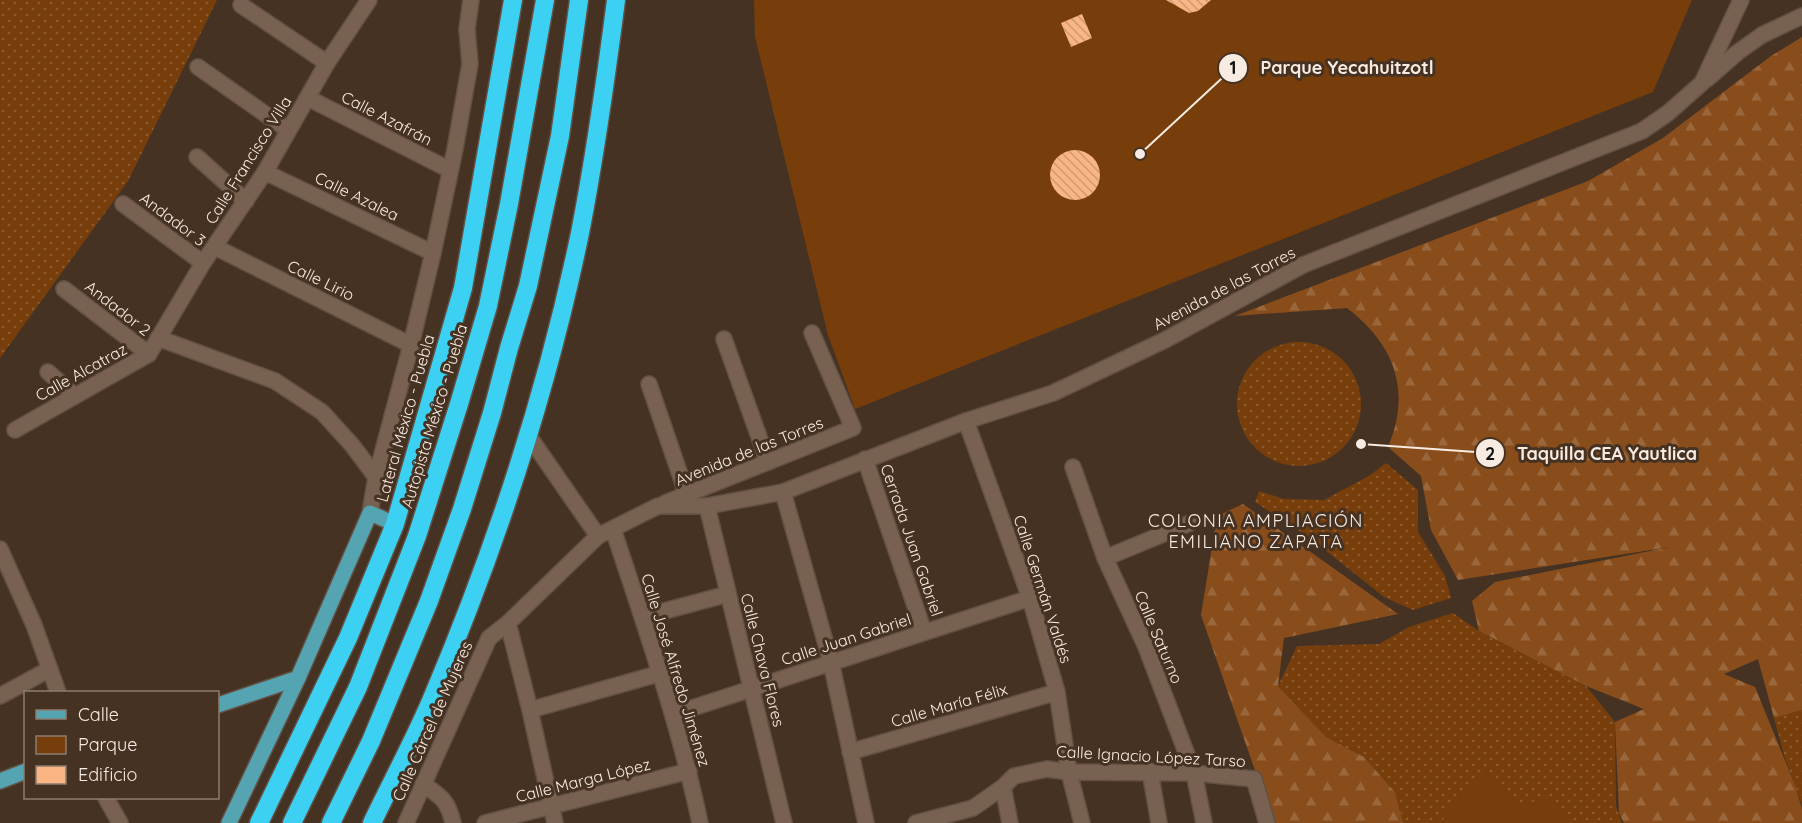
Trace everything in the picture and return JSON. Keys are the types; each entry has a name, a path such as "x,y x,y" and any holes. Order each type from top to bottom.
{"highway":[{"name":"Lateral México - Puebla","path":"259,823 348,638 395,524 463,288 513,0"},
{"name":"Autopista México - Puebla","path":"292,823 358,687 423,519 459,404 491,294 545,0"},
{"path":"332,823 371,741 429,601 462,509 492,413 528,286 560,136 579,0"},
{"path":"372,823 424,717 446,666 489,553 528,435 579,234 595,151 616,0"}],"main road":[{"path":"229,823 298,678 370,513 395,524"},
{"path":"219,705 298,678"},
{"path":"0,781 24,772"}],"street":[{"name":"Calle Francisco Villa","path":"158,338 203,263 265,172 327,63 369,0"},
{"path":"370,513 376,477 411,345 450,170 470,64 467,29 471,0"},
{"name":"Avenida de las Torres","path":"658,506 707,506 783,492 966,421 1053,393 1165,340 1303,265 1642,131 1668,113 1702,83 1741,0"},
{"path":"241,5 327,63"},
{"path":"1702,83 1762,35 1802,16"},
{"path":"198,67 288,130"},
{"name":"Calle Azafrán","path":"308,98 450,170"},
{"path":"196,157 246,201"},
{"name":"Calle Azalea","path":"265,172 433,253"},
{"name":"Andador 3","path":"123,204 203,263"},
{"name":"Calle Lirio","path":"214,248 411,345"},
{"name":"Andador 2","path":"64,289 149,354"},
{"name":"Avenida de las Torres","path":"598,536 658,506 854,428 812,333"},
{"path":"158,338 275,381 322,412 376,477"},
{"name":"Calle Alcatraz","path":"15,430 149,354 158,338"},
{"path":"724,339 768,462"},
{"path":"48,372 75,396"},
{"path":"649,384 687,495"},
{"name":"Calle Germán Valdés","path":"966,421 1030,598 1057,692 1070,772 1082,823"},
{"path":"528,435 598,536"},
{"path":"521,455 556,476"},
{"name":"Cerrada Juan Gabriel","path":"865,459 924,632"},
{"name":"Calle Saturno","path":"1073,467 1105,558 1146,646 1194,772 1204,823"},
{"path":"783,492 831,663 866,823"},
{"name":"Calle Chava Flores","path":"707,506 784,823"},
{"path":"1105,558 1190,523"},
{"name":"Calle José Alfredo Jiménez","path":"613,529 674,714 690,771 700,823"},
{"name":"Calle Cárcel de Mujeres","path":"406,823 489,638 508,623 598,536"},
{"path":"0,549 34,626 57,691"},
{"path":"642,617 728,594"},
{"name":"Calle Juan Gabriel","path":"674,714 1030,598"},
{"path":"508,623 555,823"},
{"path":"0,696 50,669"},
{"path":"530,710 661,673"},
{"name":"Calle María Félix","path":"850,752 1057,692"},
{"name":"Calle Ignacio López Tarso","path":"916,823 973,808 1003,787 1014,776 1047,769 1070,772 1194,772 1254,779 1267,823"},
{"name":"Calle Marga López","path":"485,823 690,771"},
{"path":"1150,771 1159,823"},
{"path":"423,784 440,795 449,808 453,823"},
{"path":"1003,787 1010,823"},
{"path":"107,799 120,823"}],"green space":[{"path":"0,0 217,0 128,181 0,358"},
{"path":"754,0 1692,0 1653,92 855,409 828,335 755,37"},
{"path":"1802,37 1802,710 1774,718 1758,659 1724,674 1755,687 1795,785 1802,809 1802,823 1624,823 1619,813 1615,722 1644,709 1586,686 1479,631 1472,601 1495,582 1670,547 1458,580 1431,530 1421,476 1388,447 1395,426 1398,387 1387,353 1377,337 1347,308 1235,316 1588,181 1663,138 1771,56"},
{"path":"1299,342 1323,347 1343,360 1356,380 1361,404 1356,428 1343,448 1323,461 1299,466 1275,461 1255,448 1242,428 1237,404 1242,380 1255,360 1275,347"},
{"path":"1386,463 1418,490 1418,532 1445,576 1451,598 1413,610 1384,597 1310,538 1255,502 1259,491 1284,499 1324,500 1369,476"},
{"path":"1243,504 1398,614 1284,638 1278,686 1326,737 1364,757 1395,792 1403,823 1271,823 1201,615 1217,516"},
{"path":"1453,613 1479,631 1586,686 1615,722 1616,806 1622,823 1403,823 1395,792 1364,757 1326,737 1278,686 1297,646 1379,644 1409,627"},
{"path":"1802,710 1802,805 1784,755 1774,718"},
{"path":"1488,772 1520,805 1547,798 1575,823 1441,823 1454,801"}],"building":[{"path":"1166,0 1211,0 1198,11 1189,13"},
{"path":"1082,14 1092,38 1071,47 1061,23"},
{"path":"1070,150 1080,150 1093,157 1100,170 1100,180 1093,193 1080,200 1070,200 1061,196 1054,189 1050,180 1050,170 1054,161 1061,154"}],"place":[{"name":"Parque Yecahuitzotl","path":"1140,154"},
{"name":"Taquilla CEA Yautlica","path":"1361,444"}],"district":[{"name":"COLONIA AMPLIACIÓN EMILIANO ZAPATA","path":"1256,530"}]}
